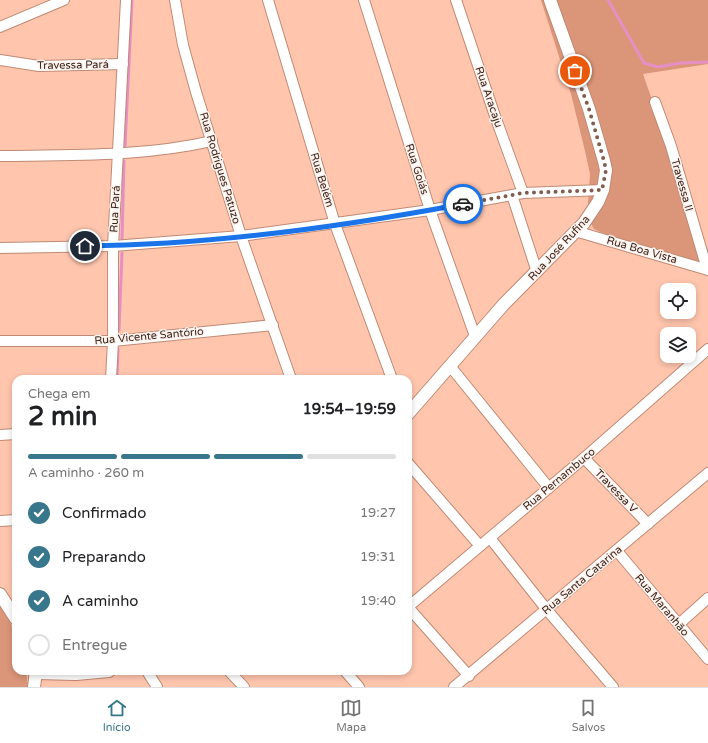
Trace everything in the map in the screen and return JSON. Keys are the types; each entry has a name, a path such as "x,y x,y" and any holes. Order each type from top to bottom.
{"street":[{"path":"0,26 64,0"},
{"name":"Rua Pará","path":"111,375 113,341 113,246 126,0"},
{"name":"Rua Rodrigues Patuzo","path":"175,0 188,66 241,236 290,375"},
{"name":"Rua Belém","path":"268,0 335,224 391,375"},
{"name":"Rua Goiás","path":"364,0 430,210 475,336"},
{"name":"Rua Aracaju","path":"456,0 492,109 523,193"},
{"name":"Rua José Rufina","path":"412,409 504,304 537,272 591,214 602,190 606,170 604,161 589,109 550,0"},
{"name":"Travessa Pará","path":"0,60 39,66 123,64"},
{"name":"Travessa II","path":"655,102 671,146 707,269"},
{"path":"0,156 118,155 172,149 212,140"},
{"path":"0,248 113,246 241,236 430,210 523,193 602,190"},
{"path":"512,195 537,272"},
{"name":"Rua Boa Vista","path":"575,231 707,269"},
{"name":"Rua Vicente Santório","path":"0,342 113,341 273,325"},
{"name":"Rua Pernambuco","path":"412,604 584,458 708,349"},
{"path":"450,366 549,488"},
{"path":"0,434 12,434"},
{"name":"Travessa V","path":"584,458 648,524"},
{"path":"412,468 480,546"},
{"name":"Rua Santa Catarina","path":"454,687 469,676 708,473"},
{"path":"0,521 12,520"},
{"path":"490,538 609,685"},
{"name":"Rua Maranhão","path":"617,551 708,659"},
{"path":"0,594 12,613"},
{"path":"678,624 708,598"},
{"path":"412,612 469,676"},
{"path":"34,687 36,675"},
{"path":"150,675 158,687"},
{"path":"233,675 244,687"},
{"path":"348,675 359,687"}],"shaded area":[{"path":"541,0 708,0 708,64 643,74 708,263 643,251 594,229 587,217 590,174 585,151 571,94"},
{"path":"0,602 12,627 12,675 26,675 28,687 0,687"}],"waterway":[{"path":"125,146 132,0"},
{"path":"608,0 644,63 658,67 680,63 708,62"},
{"path":"122,239 124,161"},
{"path":"119,330 122,253"},
{"path":"117,375 118,349"}],"way so far":[{"path":"463,204 523,193 602,190 606,170 604,161 589,109 575,71"}],"route":[{"path":"85,246 113,246 241,236 335,224 463,204"}]}
